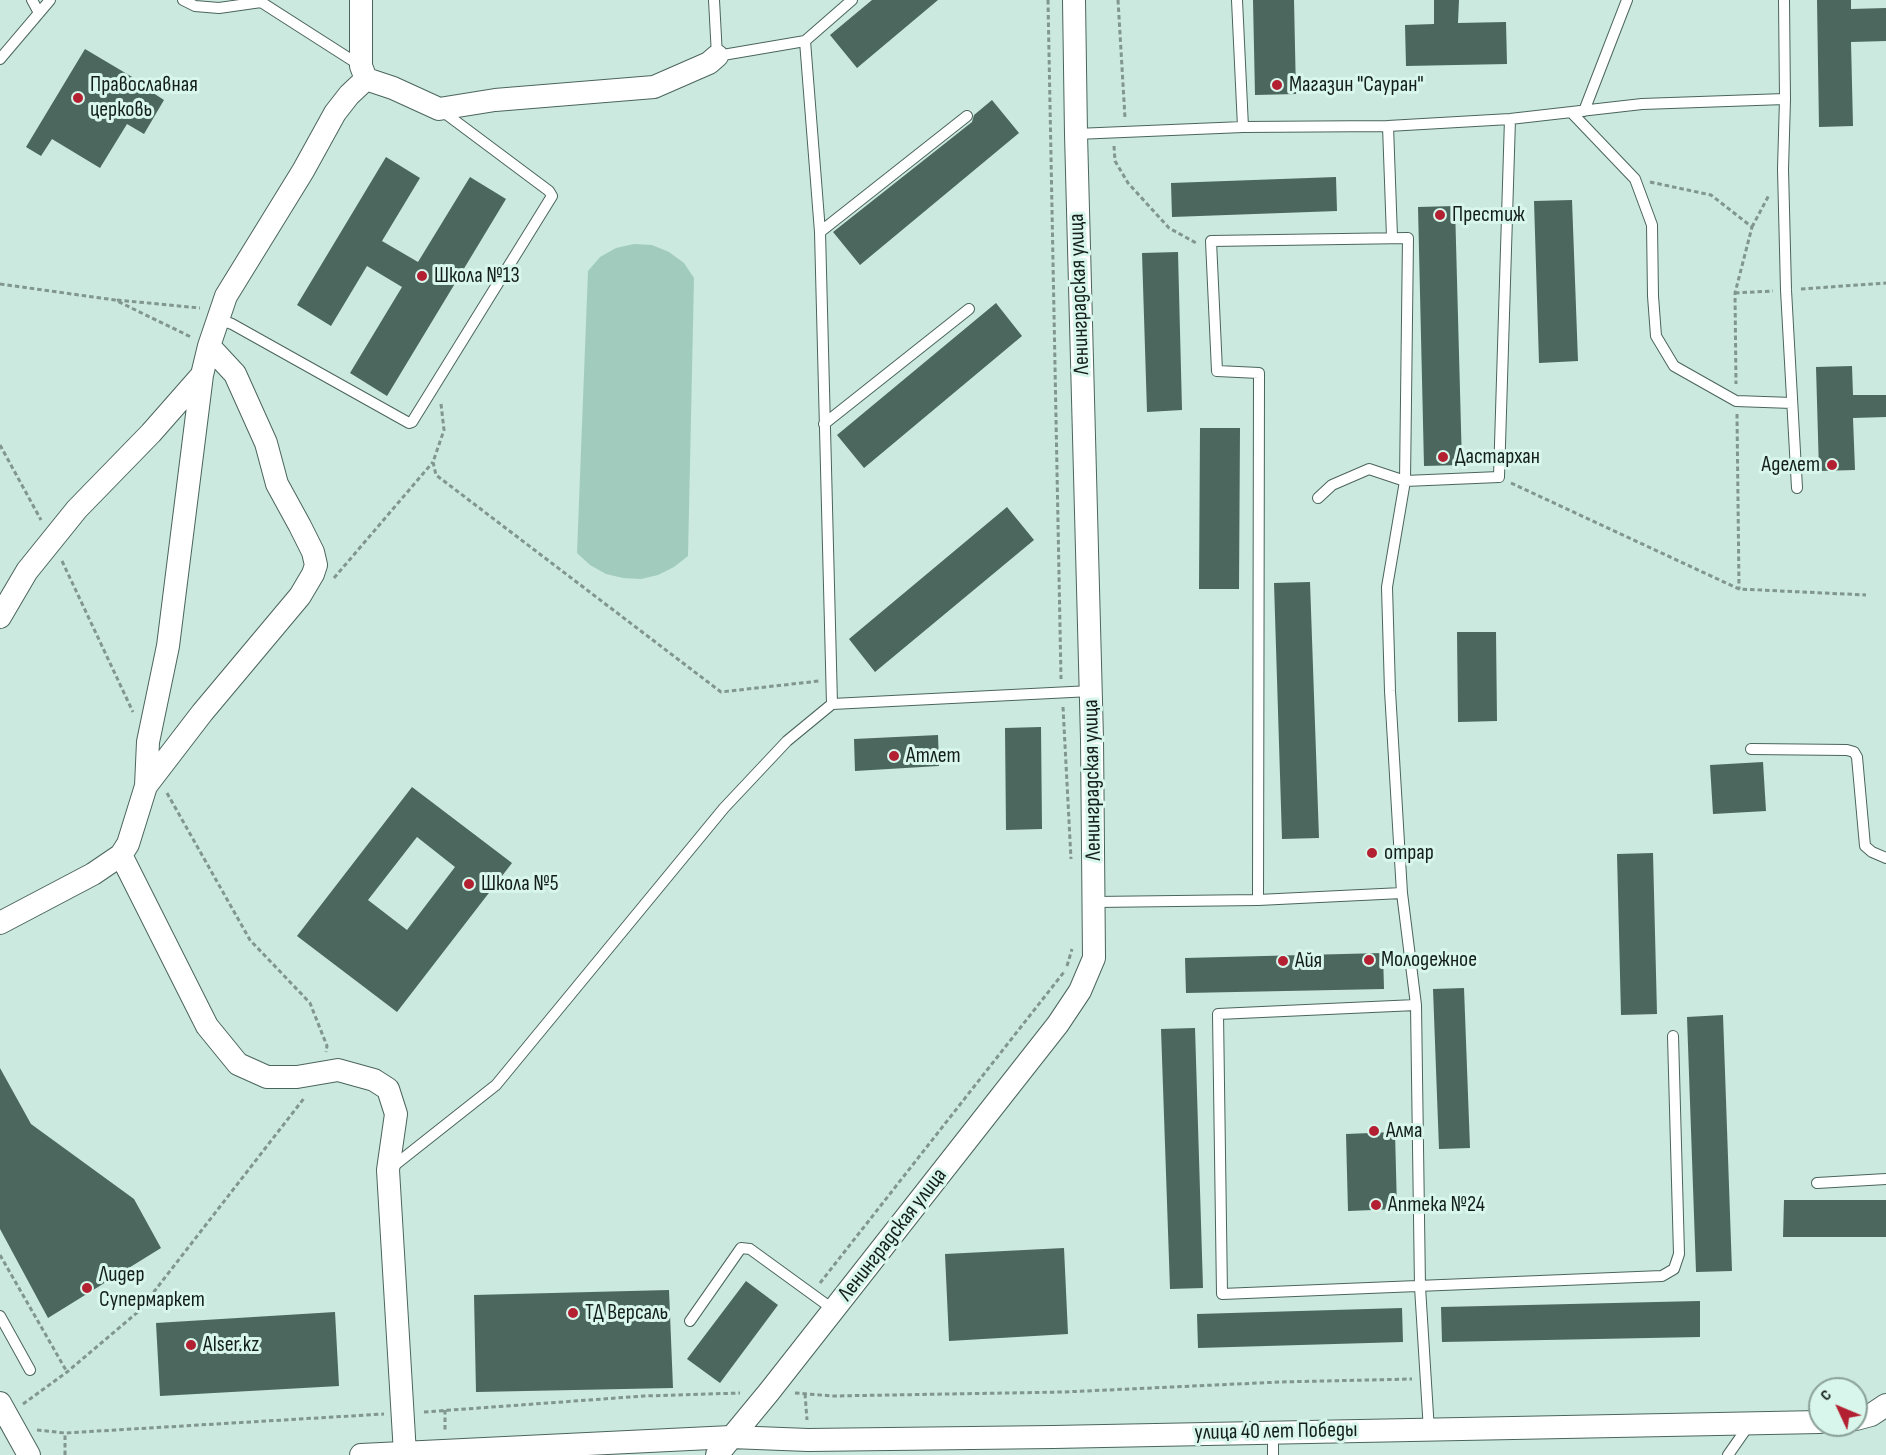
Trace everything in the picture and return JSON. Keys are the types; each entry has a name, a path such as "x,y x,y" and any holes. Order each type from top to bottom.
{"street":[{"path":"156,789 148,742 168,646 202,375 209,346 226,296 335,113 364,72 361,0"},
{"name":"Ленинградская улица","path":"731,1437 1021,1072 1080,992 1094,958 1091,691 1074,0"},
{"path":"364,72 439,109 495,100 654,87 709,63 717,56"},
{"path":"0,923 93,874 121,855 156,789 202,713 300,596 313,574 316,565 313,552 277,484 266,443 235,374 209,346"},
{"path":"0,617 27,571 77,509 151,433 202,375"},
{"path":"121,855 207,1026 238,1064 267,1077 297,1077 338,1070 374,1080 388,1089 396,1114 388,1170 405,1454"},
{"path":"1868,1416 1886,1405"},
{"path":"7,1415 29,1455"},
{"name":"улица 40 лет Победы","path":"361,1455 731,1437 869,1443 1273,1432 1808,1423"},
{"path":"717,1455 731,1437"}],"lane":[{"path":"32,0 39,13"},
{"path":"0,59 50,0"},
{"path":"183,0 195,6 219,8 261,2 364,72"},
{"path":"714,0 717,56 805,41 852,0"},
{"path":"1238,0 1243,127"},
{"path":"1584,111 1627,0"},
{"path":"1784,0 1783,175 1786,290 1797,488"},
{"path":"805,41 820,232 832,704"},
{"path":"1076,134 1243,127 1388,126 1510,119 1642,104 1785,99"},
{"path":"220,314 232,324 409,423 415,418 552,196 549,190 439,109"},
{"path":"1571,112 1635,179 1652,225 1656,336 1674,366 1736,401 1792,403"},
{"path":"820,232 967,116"},
{"path":"1318,498 1332,485 1369,469 1405,481 1499,477 1510,119"},
{"path":"1388,126 1392,237"},
{"path":"1258,900 1259,373 1217,371 1211,241 1408,238 1405,481 1387,587 1390,691 1402,893 1416,1005 1420,1287 1429,1431"},
{"path":"824,424 969,309"},
{"path":"388,1170 496,1085 724,808 787,741 832,704 1091,691"},
{"path":"1751,749 1854,752 1857,757 1865,846 1886,858"},
{"path":"1095,902 1258,900 1402,893"},
{"path":"1416,1005 1218,1014 1222,1294 1662,1276 1674,1269 1679,1254 1673,1036"},
{"path":"1817,1183 1886,1179"},
{"path":"690,1322 741,1248 750,1249 834,1310"},
{"path":"0,1316 30,1370"},
{"path":"1728,1455 1749,1425"},
{"path":"1273,1432 1273,1455"}],"path":[{"path":"1118,0 1126,132"},
{"path":"1113,132 1115,161 1128,183 1169,228 1211,251"},
{"path":"1738,590 1735,292 1752,227 1766,198 1783,175"},
{"path":"1635,179 1711,195 1752,227"},
{"path":"1735,292 1886,283"},
{"path":"0,284 220,314"},
{"path":"115,300 209,346"},
{"path":"334,578 433,462 444,430 438,381"},
{"path":"0,445 52,540 148,742"},
{"path":"433,462 436,475 721,692 831,680"},
{"path":"1499,477 1738,590 1866,595"},
{"path":"7,1415 68,1372 140,1311 324,1073 327,1046 309,1003 249,940 156,789"},
{"path":"0,1255 68,1372"},
{"path":"7,1415 65,1433 644,1396 769,1392 832,1396 1064,1392 1426,1378"},
{"path":"65,1433 65,1455"}],"green space":[{"path":"634,244 652,245 669,252 684,263 694,278 688,556 674,567 658,575 641,579 606,574 590,565 577,553 588,271 600,257 616,248"}],"building":[{"path":"872,0 938,0 857,68 830,35"},
{"path":"1253,0 1294,0 1296,94 1255,95"},
{"path":"1434,0 1459,0 1458,23 1506,22 1507,64 1406,66 1405,25 1434,24"},
{"path":"1817,0 1851,0 1851,9 1886,8 1886,41 1851,42 1853,126 1819,127"},
{"path":"85,49 149,87 147,89 164,100 144,134 127,124 100,168 52,139 41,156 26,147"},
{"path":"992,100 1019,133 860,265 833,232 972,122 974,115"},
{"name":"Школа №13","path":"386,157 420,178 382,241 418,262 470,177 506,199 387,396 350,373 402,287 367,266 331,326 297,305"},
{"path":"1336,177 1337,211 1172,217 1171,183"},
{"path":"1572,200 1578,361 1539,363 1534,201"},
{"path":"1455,206 1462,465 1424,466 1418,207"},
{"path":"1178,252 1182,410 1147,412 1142,253"},
{"path":"996,303 1022,336 864,468 837,435"},
{"path":"1852,366 1853,395 1886,395 1886,417 1853,418 1855,470 1819,471 1816,367"},
{"path":"1200,428 1240,428 1239,589 1199,589"},
{"path":"1007,507 1034,540 875,672 849,639"},
{"path":"1310,582 1319,838 1282,839 1274,583"},
{"path":"1457,632 1496,632 1497,721 1458,722"},
{"path":"1041,727 1042,829 1006,830 1005,728"},
{"path":"938,735 939,766 855,771 854,739"},
{"path":"1763,762 1766,811 1713,814 1710,765"},
{"name":"Школа №5","path":"412,787 512,863 397,1012 297,936","holes":["417,837 455,867 407,930 368,900"]},
{"path":"1653,853 1657,1014 1621,1015 1617,854"},
{"path":"1383,953 1384,989 1186,993 1185,958"},
{"path":"1464,988 1470,1148 1439,1149 1433,989"},
{"path":"1723,1015 1732,1271 1696,1272 1687,1017"},
{"path":"1195,1028 1203,1288 1170,1289 1161,1029"},
{"path":"0,1068 31,1124 134,1199 161,1248 48,1318 0,1229"},
{"path":"1395,1132 1397,1209 1348,1211 1346,1134"},
{"path":"1784,1200 1886,1200 1886,1237 1783,1237"},
{"path":"1064,1248 1068,1334 949,1341 945,1254"},
{"path":"746,1281 778,1305 720,1383 687,1359"},
{"path":"669,1290 673,1388 476,1392 474,1295"},
{"path":"1700,1301 1700,1337 1442,1342 1441,1307"},
{"path":"1402,1308 1403,1342 1198,1348 1197,1314"},
{"path":"335,1312 339,1386 160,1396 156,1323"}],"place":[{"name":"Магазин \"Сауран\"","path":"1277,85"},
{"name":"Православная церковь","path":"78,98"},
{"name":"Престиж","path":"1440,215"},
{"name":"Школа №13","path":"422,276"},
{"name":"Дастархан","path":"1443,457"},
{"name":"Аделет","path":"1832,465"},
{"name":"Атлет","path":"894,756"},
{"name":"отрар","path":"1372,853"},
{"name":"Школа №5","path":"469,884"},
{"name":"Молодежное","path":"1369,960"},
{"name":"Айя","path":"1283,961"},
{"name":"Алма","path":"1374,1131"},
{"name":"Аптека №24","path":"1376,1205"},
{"name":"Лидер Супермаркет","path":"87,1288"},
{"name":"ТД Версаль","path":"573,1313"},
{"name":"Alser.kz","path":"191,1345"}]}
